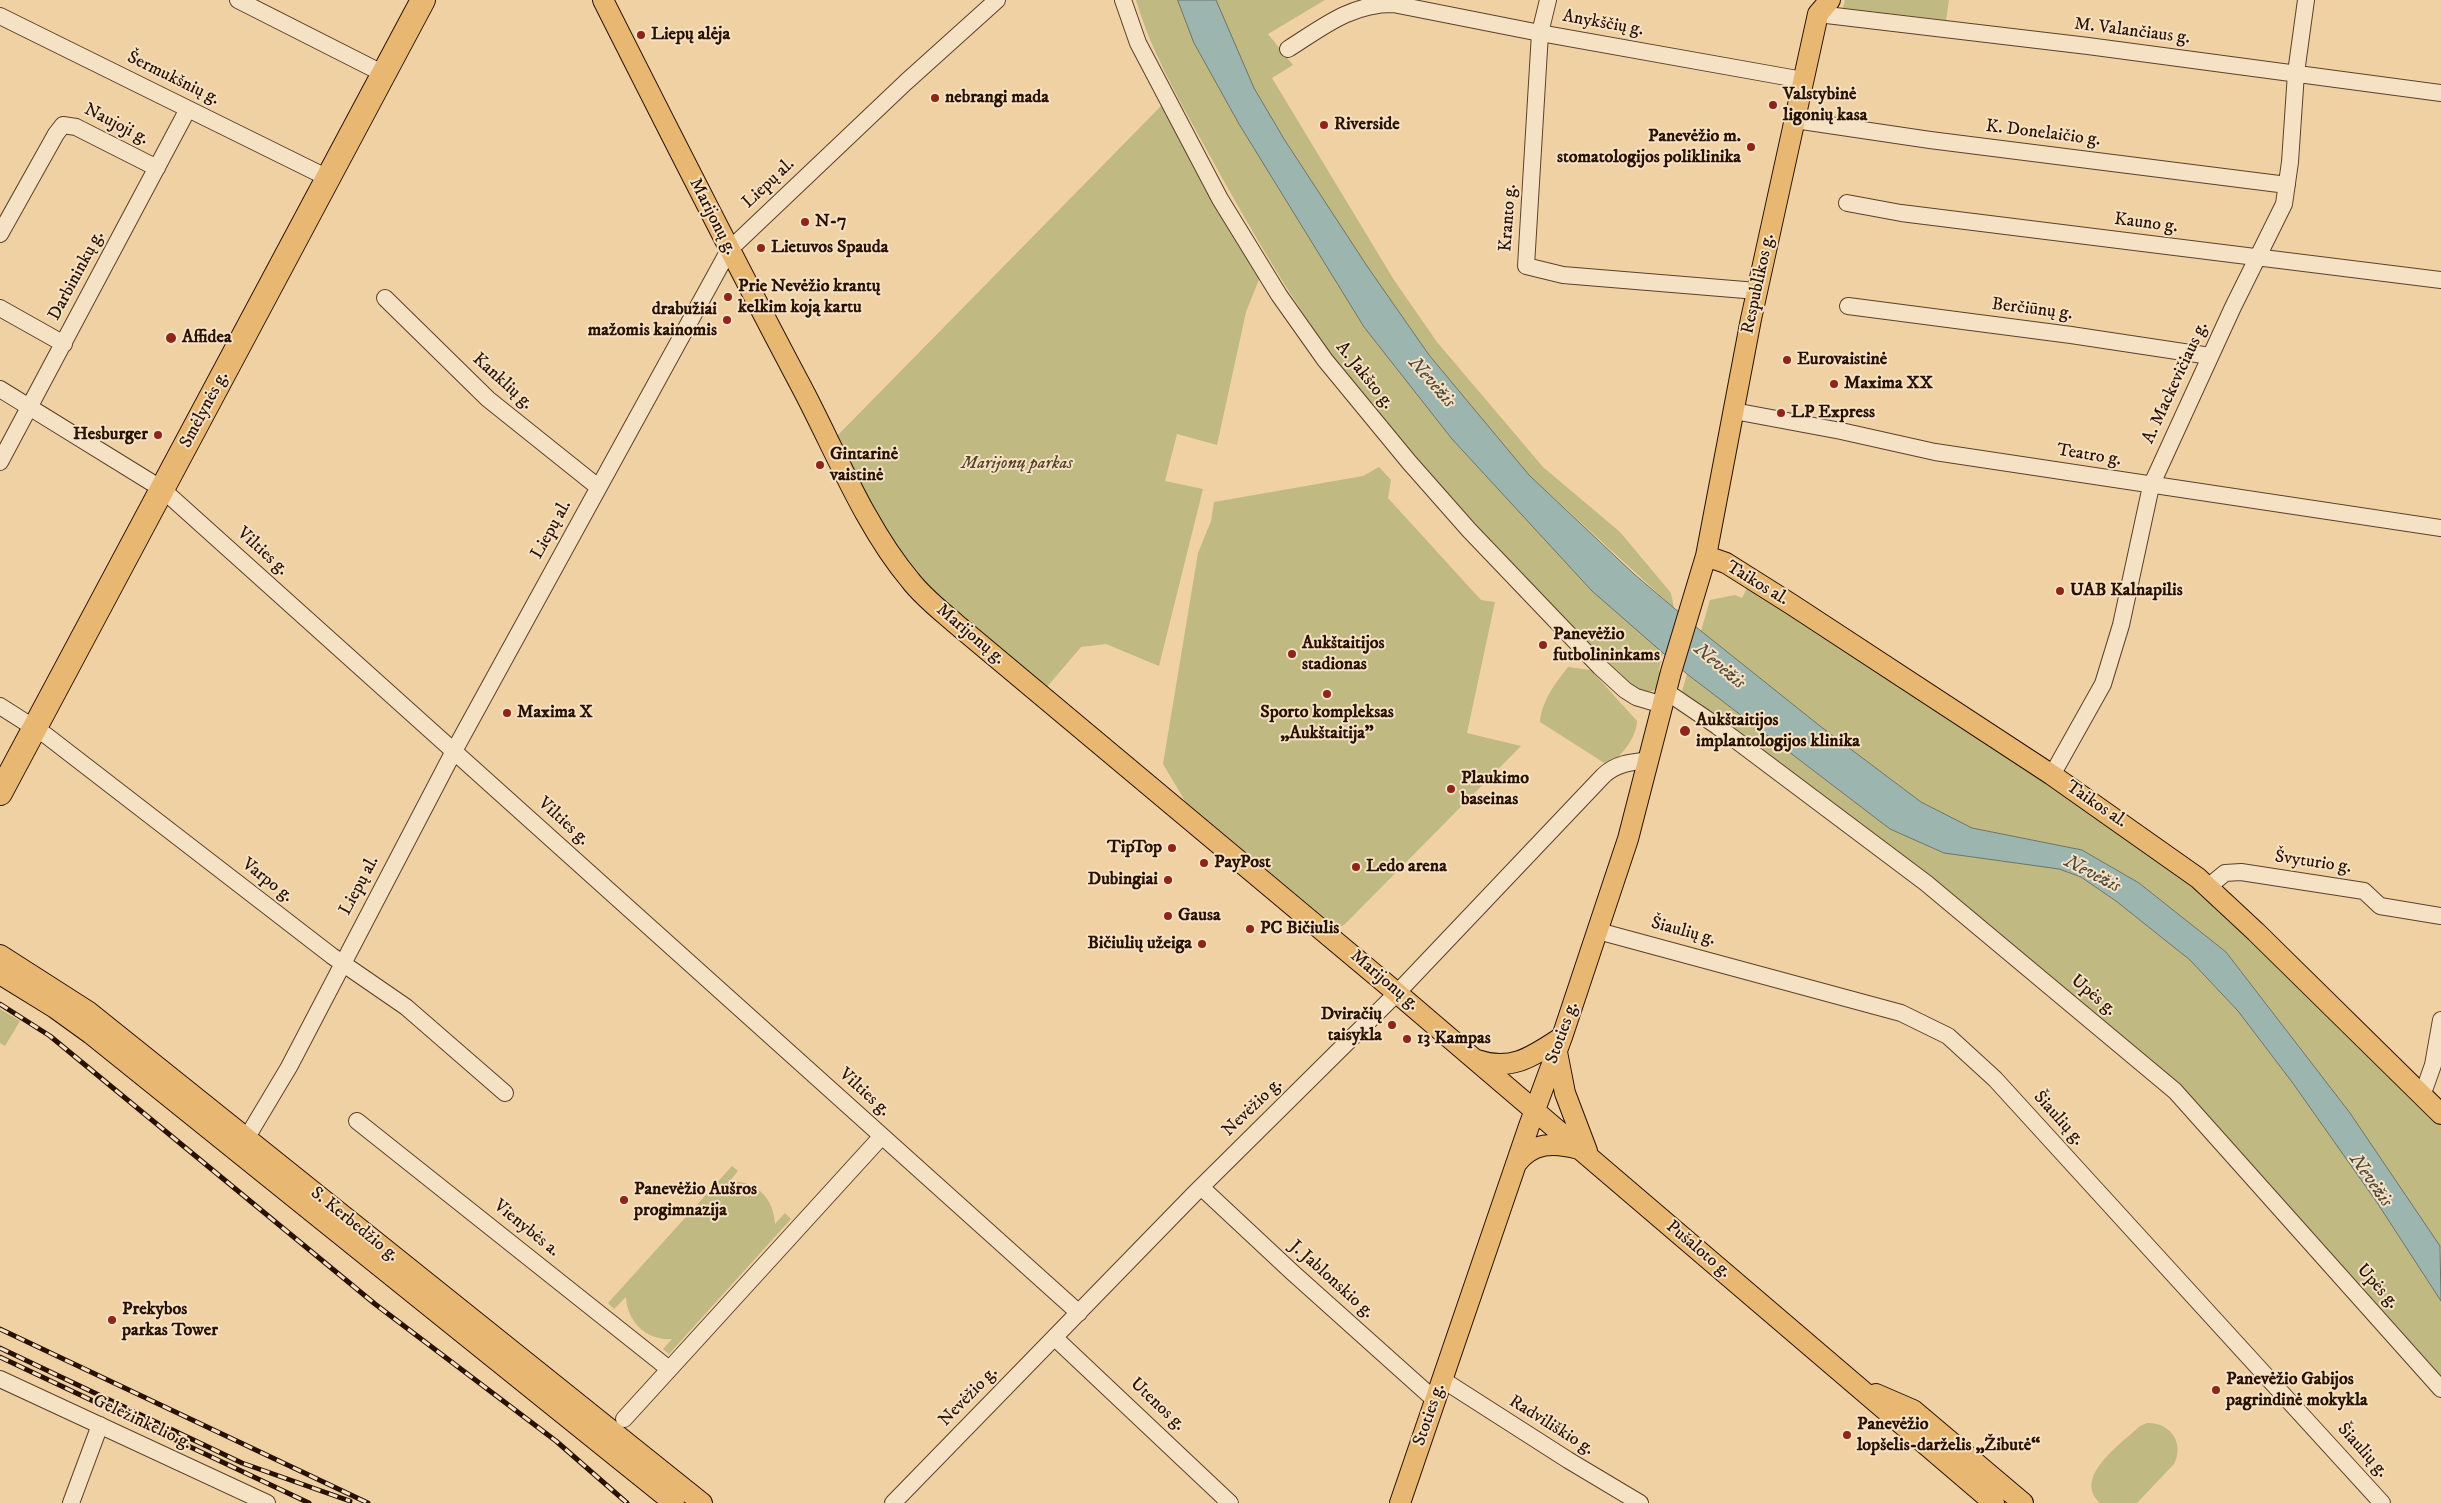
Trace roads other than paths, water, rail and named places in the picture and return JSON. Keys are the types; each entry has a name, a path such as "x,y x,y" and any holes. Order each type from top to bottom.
{"highway":[{"name":"Smėlynės g.","path":"0,793 423,0"}],"main road":[{"name":"Marijonų g.","path":"603,0 729,250 830,439 869,518 896,563 910,582 956,624 1535,1110"},
{"name":"Respublikos g.","path":"1706,556 1757,291 1819,5"},
{"name":"Stoties g.","path":"1400,1503 1598,931 1628,839 1650,760 1671,672 1706,556"},
{"name":"Taikos al.","path":"1706,556 1726,563 1791,604 2052,776 2139,835 2208,887 2441,1114"},
{"name":"S. Kerbedžio g.","path":"0,955 88,1012 242,1146 674,1503"},
{"name":"S. Kerbedžio g.","path":"0,974 55,1008 242,1146 702,1503"},
{"path":"1476,1059 1492,1065 1502,1065 1516,1062 1559,1044 1565,1093 1587,1153"},
{"name":"Pušaloto g.","path":"1535,1110 1994,1503"},
{"path":"1516,1164 1527,1152 1545,1145 1563,1145 1587,1153"},
{"name":"Pušaloto g.","path":"1863,1389 1913,1410 2023,1503"}],"street":[{"path":"238,0 384,74"},
{"name":"Liepų al.","path":"242,1146 290,1067 454,751 729,250 906,82 997,0"},
{"name":"A. Jakšto g.","path":"1123,0 1138,43 1220,199 1279,295 1325,360 1409,462 1463,523 1600,667 1625,690 1642,699 1665,698"},
{"name":"Kranto g.","path":"1548,0 1540,33 1526,266 1563,275 1757,291"},
{"name":"A. Mackevičiaus g.","path":"2052,776 2103,684 2123,616 2151,486 2210,356 2257,258 2280,217 2288,186 2296,73 2306,0"},
{"name":"Anykščių g.","path":"1288,49 1337,18 1356,9 1372,4 1393,4 1540,33 1803,80"},
{"name":"M. Valančiaus g.","path":"1819,5 2142,53 2441,93"},
{"name":"Šermukšnių g.","path":"0,16 328,178"},
{"name":"Darbininkų g.","path":"0,462 188,108"},
{"name":"K. Donelaičio g.","path":"1795,120 1930,140 2288,186"},
{"name":"Naujoji g.","path":"0,234 63,124 76,127 156,168"},
{"name":"Kauno g.","path":"1847,203 1901,213 2441,280"},
{"name":"Kanklių g.","path":"385,298 488,399 598,487"},
{"name":"Berčiūnų g.","path":"1848,306 2071,335 2210,356"},
{"path":"0,308 64,344"},
{"name":"Vilties g.","path":"0,389 162,489 1079,1313"},
{"name":"Teatro g.","path":"1734,411 1841,431 1935,452 2151,486 2441,528"},
{"name":"Upės g.","path":"1665,698 1717,726 1926,883 2175,1091 2441,1389"},
{"name":"Varpo g.","path":"0,706 36,727 342,964 406,1007 505,1093"},
{"name":"Nevėžio g.","path":"893,1503 1201,1187 1397,993 1608,770 1623,763 1650,760"},
{"name":"Švyturio g.","path":"2208,887 2224,874 2241,872 2276,879 2364,891 2380,906 2441,916"},
{"name":"Šiaulių g.","path":"1598,931 1901,1013 1948,1036 1995,1079 2382,1503"},
{"path":"2422,1096 2434,1065 2441,1020"},
{"name":"Vienybės a.","path":"357,1121 669,1369"},
{"path":"624,1419 882,1136"},
{"name":"J. Jablonskio g.","path":"1201,1187 1292,1272 1436,1401"},
{"name":"Utenos g.","path":"1055,1338 1230,1503"},
{"name":"Geležinkelio g.","path":"0,1380 267,1503"},
{"name":"Radviliškio g.","path":"1443,1380 1568,1460 1640,1503"},
{"path":"71,1503 100,1425"}],"water":[{"name":"Nevėžis","path":"1178,0 1216,0 1254,88 1284,139 1367,266 1429,355 1529,475 1634,574 1701,631 1820,726 1921,802 1972,828 2082,850 2139,883 2226,952 2350,1113 2440,1246 2441,1301 2376,1201 2292,1082 2238,1011 2190,960 2116,901 2081,877 2059,869 1944,853 1890,829 1687,674 1592,591 1452,439 1364,327 1239,124 1194,43"}],"railway":[{"path":"0,1004 50,1036 375,1304 556,1441 627,1503"},
{"path":"0,1329 368,1503"},
{"path":"0,1348 242,1463 350,1501"},
{"path":"0,1357 309,1503"}],"place":[{"name":"Liepų alėja","path":"641,35"},
{"name":"nebrangi mada","path":"935,98"},
{"name":"Valstybinė ligonių kasa","path":"1773,105"},
{"name":"Riverside","path":"1324,125"},
{"name":"Panevėžio m. stomatologijos poliklinika","path":"1751,147"},
{"name":"N-7","path":"805,222"},
{"name":"Lietuvos Spauda","path":"761,248"},
{"name":"Prie Nevėžio krantų kelkim koją kartu","path":"728,297"},
{"name":"drabužiai mažomis kainomis","path":"727,320"},
{"name":"Affidea","path":"171,338"},
{"name":"Eurovaistinė","path":"1787,360"},
{"name":"Maxima XX","path":"1834,384"},
{"name":"LP Express","path":"1781,413"},
{"name":"Hesburger","path":"158,435"},
{"name":"Gintarinė vaistinė","path":"820,465"},
{"name":"UAB Kalnapilis","path":"2060,591"},
{"name":"Panevėžio futbolininkams","path":"1543,645"},
{"name":"Aukštaitijos stadionas","path":"1292,654"},
{"name":"Sporto kompleksas „Aukštaitija”","path":"1327,694"},
{"name":"Maxima X","path":"507,713"},
{"name":"Aukštaitijos implantologijos klinika","path":"1685,731"},
{"name":"Plaukimo baseinas","path":"1451,789"},
{"name":"TipTop","path":"1172,848"},
{"name":"PayPost","path":"1204,863"},
{"name":"Ledo arena","path":"1356,867"},
{"name":"Dubingiai","path":"1168,880"},
{"name":"Gausa","path":"1168,916"},
{"name":"PC Bičiulis","path":"1250,929"},
{"name":"Bičiulių užeiga","path":"1202,944"},
{"name":"Dviračių taisykla","path":"1392,1025"},
{"name":"13 Kampas","path":"1407,1039"},
{"name":"Panevėžio Aušros progimnazija","path":"624,1200"},
{"name":"Prekybos parkas Tower","path":"112,1320"},
{"name":"Panevėžio Gabijos pagrindinė mokykla","path":"2216,1390"},
{"name":"Panevėžio lopšelis-darželis „Žibutė“","path":"1847,1435"}],"park label":[{"name":"Marijonų parkas","path":"1017,464"}]}
